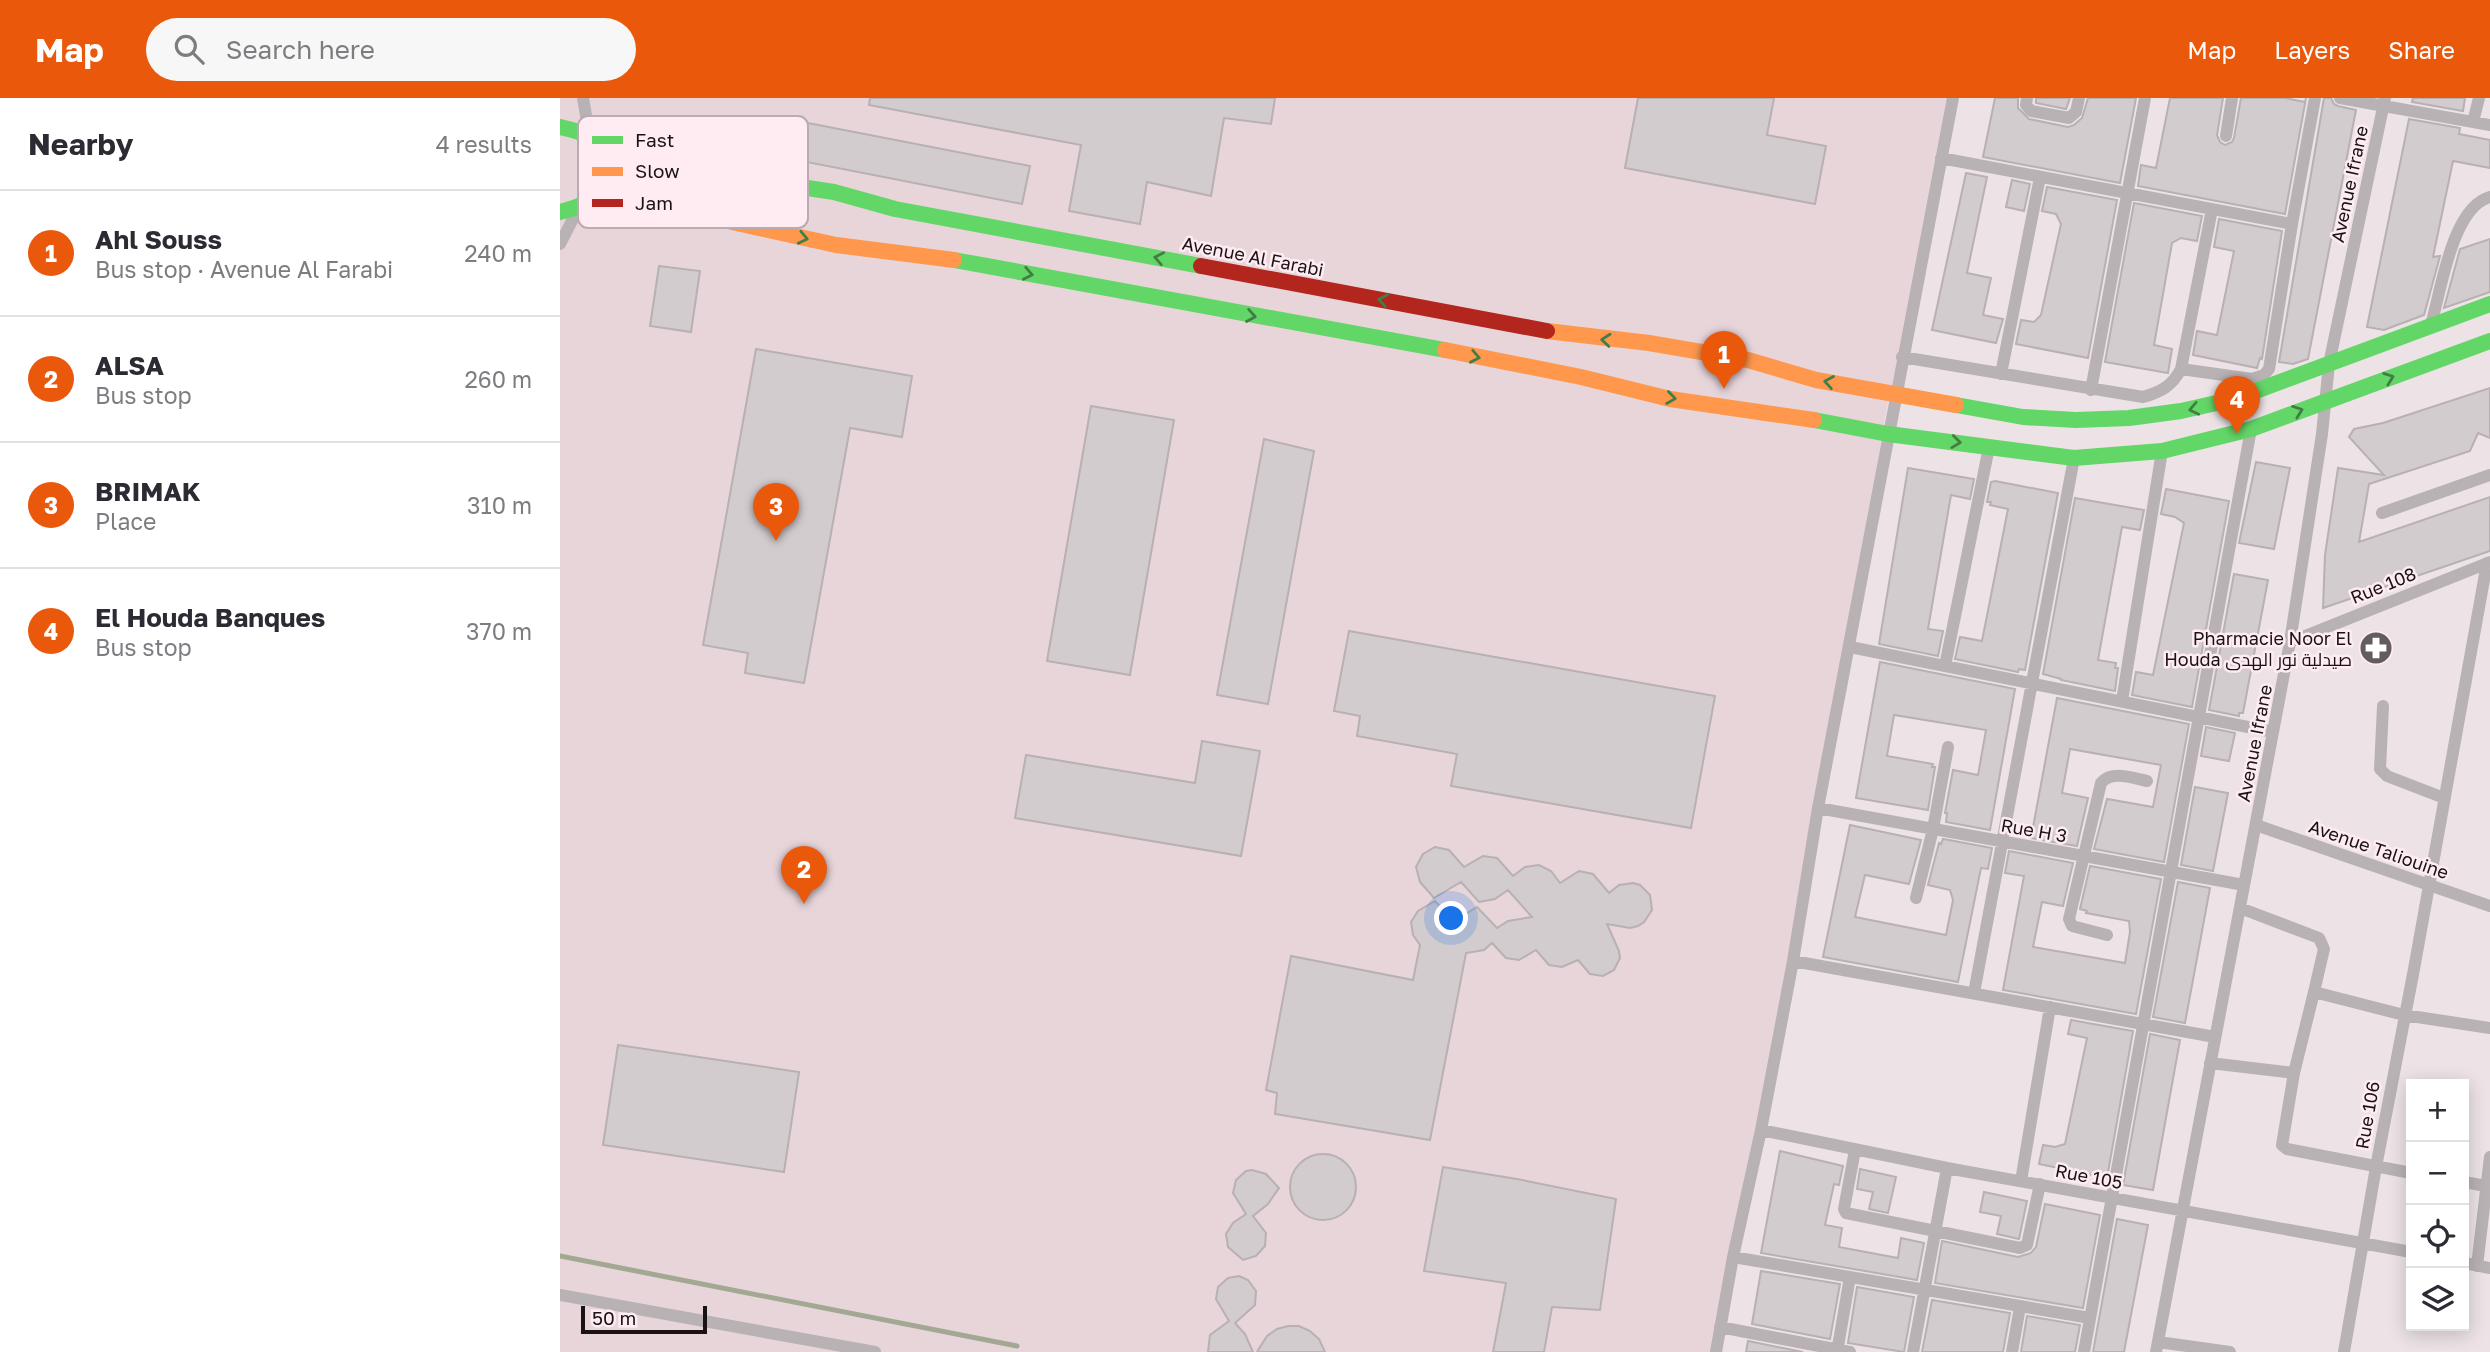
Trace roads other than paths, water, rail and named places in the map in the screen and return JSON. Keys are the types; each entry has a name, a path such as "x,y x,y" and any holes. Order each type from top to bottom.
{"street":[{"path":"583,98 586,116"},
{"path":"1716,1352 1732,1257 1761,1130 1793,961 1818,808 1953,98"},
{"path":"2027,98 2026,105 2031,111 2069,118 2076,112 2079,98"},
{"path":"2091,390 2145,98"},
{"path":"2227,136 2232,98"},
{"path":"2181,369 2252,380 2269,369 2315,98"},
{"path":"2340,98 2384,102 2490,125"},
{"path":"2473,122 2479,98"},
{"name":"Avenue Ifrane","path":"2157,1347 2290,642 2322,434 2329,364 2384,102"},
{"path":"560,127 578,130"},
{"path":"1941,158 2292,224"},
{"path":"2001,374 2040,177"},
{"name":"Avenue Al Farabi","path":"808,187 834,191 904,211 1562,334 1650,343 1748,360 1816,380 2023,416 2083,421 2114,421 2154,416 2234,400 2490,304"},
{"path":"2431,325 2457,230 2471,207 2490,197"},
{"path":"560,212 578,209"},
{"path":"560,244 578,209"},
{"path":"1902,357 2091,390 2143,397 2158,393 2174,382 2181,369 2212,209"},
{"path":"759,228 836,245 933,256 1555,372 1655,396 1888,433 2074,458 2162,451 2250,429 2490,341"},
{"path":"2084,1352 2250,429"},
{"path":"1945,666 1989,447"},
{"path":"2122,701 2162,451"},
{"path":"1974,993 2074,458"},
{"path":"2382,513 2490,475"},
{"name":"Rue 108","path":"2290,642 2488,563"},
{"name":"Rue 106","path":"2344,1352 2375,1167 2488,563"},
{"path":"1850,647 2273,732"},
{"path":"2384,706 2380,769 2387,776 2444,797"},
{"path":"1916,898 1933,829 1948,747"},
{"path":"2107,935 2072,926 2070,923 2101,783 2112,775 2147,781"},
{"name":"Rue H 3","path":"1818,808 2244,885"},
{"name":"Avenue Taliouine","path":"2256,825 2490,906"},
{"path":"2240,908 2319,938 2325,950 2294,1073 2282,1145 2287,1149 2406,1172"},
{"path":"1793,961 2216,1037"},
{"path":"2314,992 2404,1015 2490,1028"},
{"path":"2021,1181 2050,1007"},
{"path":"2210,1063 2294,1073"},
{"name":"Rue 105","path":"1761,1130 1947,1168 2406,1251"},
{"path":"1855,1150 1844,1211 1935,1232 2023,1248 2027,1245 2040,1184"},
{"path":"2477,1266 2490,1157"},
{"path":"1913,1352 1947,1168"},
{"path":"2469,1183 2486,1185"},
{"path":"1732,1257 2090,1318"},
{"path":"1720,1327 1841,1351 1850,1278"},
{"path":"560,1295 875,1352"},
{"path":"2012,1352 2020,1307"},
{"path":"2157,1347 2230,1352"}],"waterway":[{"path":"560,1256 1017,1346"}],"place":[{"name":"Ahl Souss","path":"1724,389"},
{"name":"El Houda Banques","path":"2237,434"},
{"name":"BRIMAK","path":"776,541"},
{"name":"Pharmacie Noor El Houda صيدلية نور الهدى","path":"2376,648"},
{"name":"ALSA","path":"804,904"}]}
